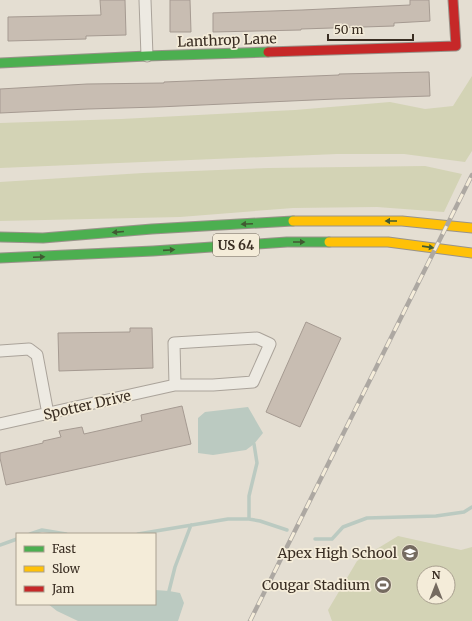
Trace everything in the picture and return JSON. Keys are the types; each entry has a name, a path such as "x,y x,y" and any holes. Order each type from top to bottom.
{"main road":[{"name":"Lanthrop Lane","path":"0,63 147,56 456,46 453,0"},
{"name":"US 64","path":"0,237 43,238 152,229 286,221 402,221 472,228"},
{"name":"US 64","path":"0,258 138,252 287,242 388,242 472,253"}],"street":[{"path":"145,0 147,56"},
{"name":"Spotter Drive","path":"0,424 175,385 213,385 253,382 270,344 257,338 174,343 175,385"},
{"path":"0,351 29,350 37,355 48,414"}],"green space":[{"path":"472,76 472,151 465,162 404,154 337,154 0,168 0,123 121,119 295,110 390,102 425,109 453,106"},
{"path":"425,166 462,174 444,212 377,207 293,208 180,217 0,221 0,182 143,173 269,168"},
{"name":"Cougar Stadium","path":"398,536 461,550 472,547 472,621 332,621 328,610 357,561"}],"shaded area":[{"path":"248,407 263,433 254,444 246,450 213,455 198,453 198,418 205,412"},
{"path":"156,590 180,593 184,603 178,621 78,621 57,611 49,605 156,605"}],"building":[{"path":"100,0 125,0 126,35 86,36 86,39 8,41 8,17 101,15"},
{"path":"170,0 190,0 191,32 170,32"},
{"path":"410,0 429,0 430,21 394,23 394,26 213,32 213,13 410,5"},
{"path":"429,72 430,96 0,113 0,89 87,84 164,83 339,74"},
{"path":"306,322 341,338 300,427 266,412"},
{"path":"130,328 152,328 153,368 59,371 58,333 130,332"},
{"path":"182,406 191,444 6,485 0,453 43,443 43,441 61,437 59,431 82,427 84,434 142,421 141,415"}],"waterway":[{"path":"249,519 249,496 257,463 254,444"},
{"path":"315,539 332,539 343,527 367,518 436,516 464,512 472,507"},
{"path":"144,533 228,519 249,519 260,521 287,530"},
{"path":"169,591 175,567 191,525"},
{"path":"33,533 42,530 60,533"},
{"path":"0,545 16,539"}],"railway":[{"path":"250,621 472,175"}],"traffic: fast":[{"path":"0,63 268,52"},
{"path":"0,237 43,238 152,229 293,221"},
{"path":"0,258 153,251 287,242 329,242"}],"traffic: slow":[{"path":"293,221 402,221 472,228"},
{"path":"329,242 388,242 472,253"}],"traffic: jam":[{"path":"268,52 456,46 453,0"}],"place":[{"name":"Apex High School","path":"410,553"},
{"name":"Cougar Stadium","path":"383,585"}]}
